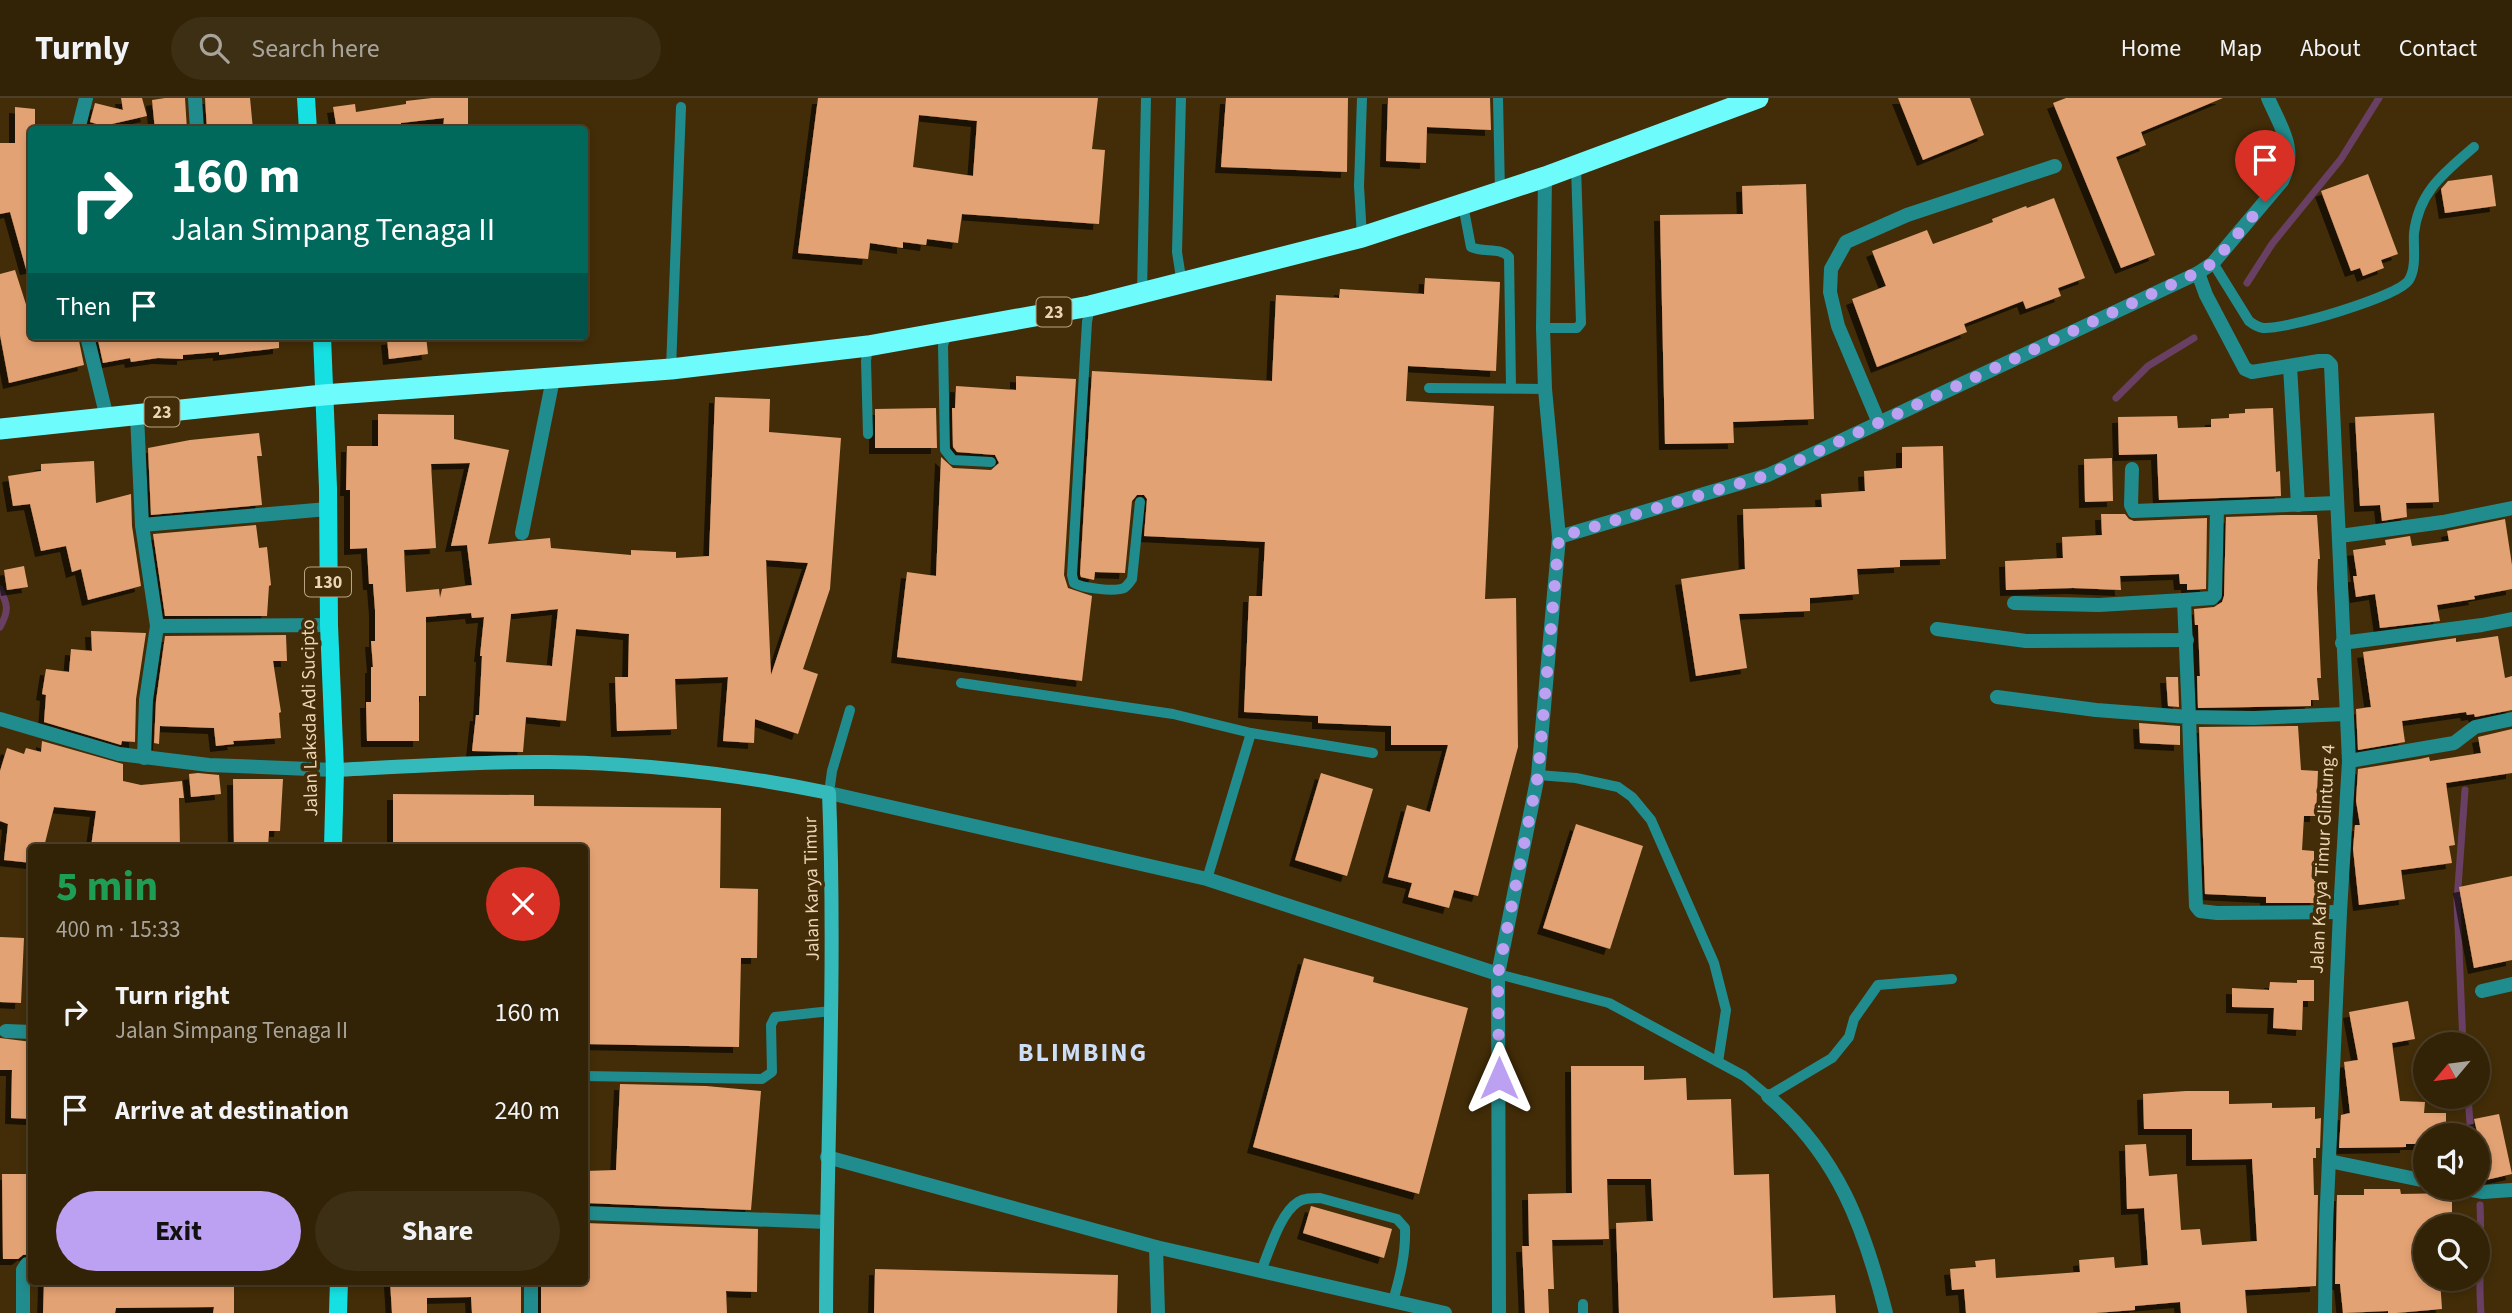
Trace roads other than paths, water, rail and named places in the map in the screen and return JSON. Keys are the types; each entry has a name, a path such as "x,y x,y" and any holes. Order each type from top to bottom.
{"highway":[{"name":"23","path":"0,429 323,394 671,369 868,346 1090,306 1362,237 1545,177 1752,99"}],"main road":[{"path":"306,98 308,126"},
{"name":"Jalan Laksda Adi Sucipto","path":"322,340 335,771 333,844"},
{"path":"338,1313 339,1285"}],"street":[{"path":"79,126 86,98"},
{"path":"195,98 197,126"},
{"path":"1559,537 1768,475 2213,263 2282,181 2289,167 2288,142 2268,98"},
{"path":"1879,422 1838,326 1830,292 1831,270 1846,242 1908,215 2054,166"},
{"path":"1499,1313 1498,974 1538,775 1559,537 1545,389 1545,177"},
{"path":"2198,272 2206,295 2245,369 2252,372 2290,366 2298,505"},
{"path":"88,340 107,418"},
{"name":"Jalan Karya Timur Glintung 4","path":"2290,366 2324,360 2331,365 2349,761 2329,1161 2326,1313"},
{"path":"522,533 553,379"},
{"path":"137,415 142,525 157,626 146,700 144,758"},
{"path":"2132,469 2131,505 2134,511 2337,503"},
{"path":"2340,536 2443,522 2512,508"},
{"path":"142,525 328,509"},
{"path":"2014,603 2099,606 2213,598 2217,509"},
{"path":"2184,600 2196,906 2200,911 2217,913 2340,912"},
{"path":"2342,643 2471,627 2512,619"},
{"path":"157,626 329,625"},
{"path":"1937,629 2026,641 2187,640"},
{"path":"1997,697 2096,710 2189,717 2255,718 2346,714"},
{"path":"0,719 118,754 209,765 335,771"},
{"path":"2349,761 2454,743 2476,727 2512,719"},
{"name":"Jalan Karya Timur","path":"335,771 547,762 672,768 774,782 829,793 831,1011 827,1313"},
{"path":"829,793 1207,879 1498,974"},
{"path":"2482,991 2512,984"},
{"path":"6,1031 28,1032"},
{"path":"1768,1096 1795,1119 1835,1173 1871,1257 1886,1313"},
{"path":"827,1157 1156,1247 1445,1313"},
{"path":"2329,1161 2413,1178"},
{"path":"2490,1192 2512,1190"},
{"path":"588,1213 827,1222"},
{"path":"1156,1247 1158,1313"},
{"path":"23,1313 23,1270 28,1264"},
{"path":"531,1285 531,1313"}],"lane":[{"path":"1142,293 1146,98"},
{"path":"1181,98 1177,253 1182,284"},
{"path":"1362,98 1359,186 1362,237"},
{"path":"1498,98 1500,192"},
{"path":"671,369 681,107"},
{"path":"2213,263 2249,321 2255,326 2266,328 2316,319 2402,288 2413,272 2414,231 2426,193 2474,147"},
{"path":"1543,328 1577,328 1581,323 1576,166"},
{"path":"1463,205 1471,247 1480,252 1501,251 1509,257 1511,387"},
{"path":"1090,306 1073,561 1074,583 1081,587 1126,587 1132,579 1140,502"},
{"path":"948,332 943,345 946,450 953,460 991,462"},
{"path":"868,346 868,434"},
{"path":"1429,388 1545,389"},
{"path":"961,683 1173,714 1251,733 1373,753"},
{"path":"829,793 832,771 850,710"},
{"path":"1207,879 1251,733"},
{"path":"1538,775 1576,778 1618,787 1632,797 1651,820 1714,963 1726,1010 1718,1062"},
{"path":"1498,974 1609,1003 1744,1076 1768,1096 1832,1058 1849,1037 1854,1019 1878,985 1952,979"},
{"path":"588,1076 762,1079 772,1072 771,1025 775,1017 831,1011"},
{"path":"1261,1271 1287,1211 1307,1198 1320,1198 1397,1219 1405,1228 1399,1282 1393,1301"}],"waterway":[{"path":"2247,283 2272,244 2341,159 2379,98"},
{"path":"2116,398 2148,366 2194,338"},
{"path":"0,589 6,608 0,627"},
{"path":"2462,1032 2457,901 2465,790"},
{"path":"2469,1110 2470,1123"},
{"path":"2480,1205 2481,1313"}],"district":[{"name":"BLIMBING","path":"1083,1052"}]}
